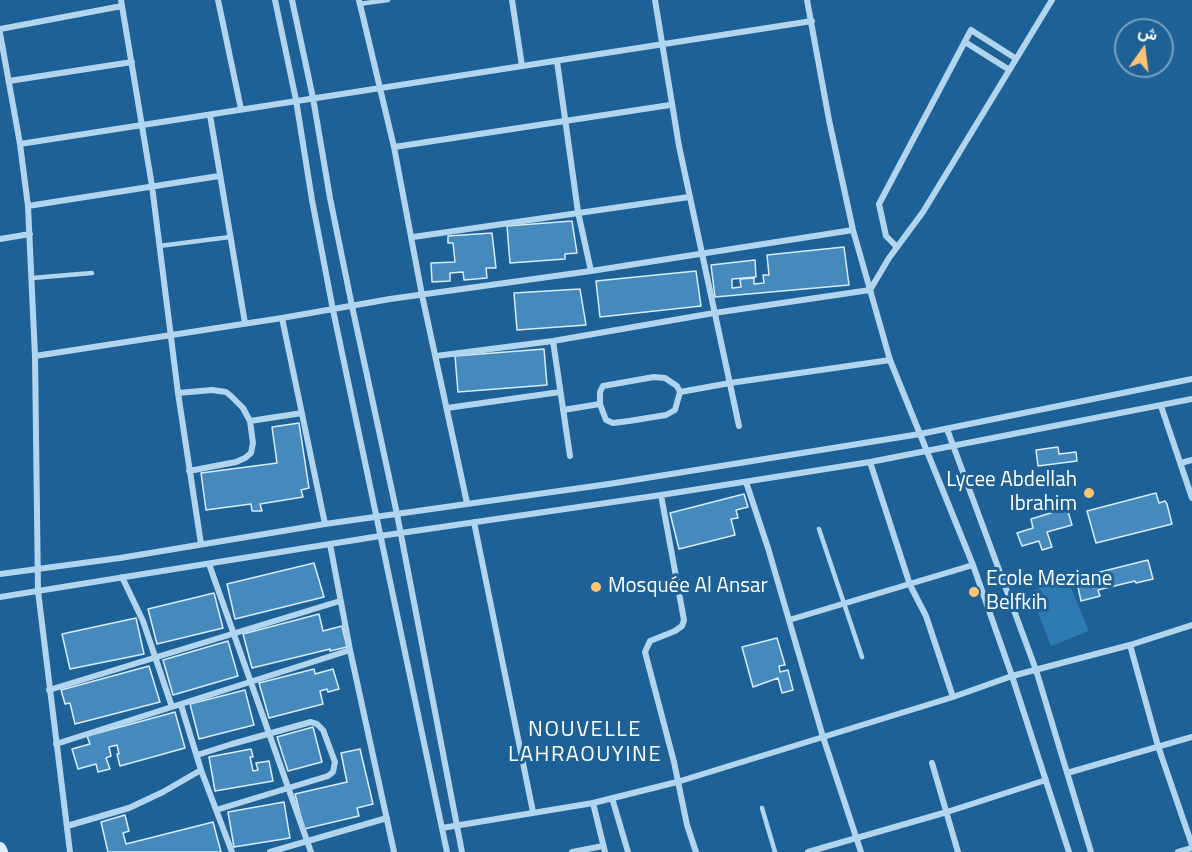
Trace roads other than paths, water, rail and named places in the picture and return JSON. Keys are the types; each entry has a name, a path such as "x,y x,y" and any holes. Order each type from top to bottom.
{"main road":[{"path":"0,848 2,852"}],"street":[{"path":"218,0 241,109"},
{"path":"275,0 296,100 333,310 447,852"},
{"path":"292,0 352,306 397,514 462,852"},
{"path":"512,0 522,66"},
{"path":"655,0 670,105 739,426"},
{"path":"807,0 853,230 891,360 973,565 1069,852"},
{"path":"436,356 554,341 714,313 870,290 897,247 923,212 1052,0"},
{"path":"359,2 394,147 413,237 422,295 467,503"},
{"path":"0,29 121,3 152,186 178,393 201,544"},
{"path":"20,144 812,21"},
{"path":"897,247 886,236 879,204 971,30 1015,58"},
{"path":"0,33 20,144 28,206 35,356 38,591 70,852"},
{"path":"965,42 1008,69"},
{"path":"557,60 579,212 591,271"},
{"path":"9,81 132,62"},
{"path":"394,147 670,105"},
{"path":"210,115 245,323"},
{"path":"28,206 219,176"},
{"path":"413,237 689,196"},
{"path":"35,356 853,230"},
{"path":"0,239 30,234"},
{"path":"282,318 325,524"},
{"path":"554,341 570,456"},
{"path":"680,392 891,360"},
{"path":"654,377 666,378 674,383 680,392 677,405 672,413 629,421 608,422 604,418 600,404 600,392 603,386 654,377"},
{"path":"0,574 120,558 377,516 609,484 920,434 1192,379"},
{"path":"178,393 212,390 226,392 237,401 250,421 253,443 249,456 236,462 189,471"},
{"path":"447,408 560,392"},
{"path":"0,597 380,536 870,462 1192,399"},
{"path":"563,410 600,404"},
{"path":"1161,406 1192,498"},
{"path":"250,421 302,413"},
{"path":"947,429 1036,670 1091,852"},
{"path":"1181,463 1192,460"},
{"path":"870,462 910,585 926,615 953,697"},
{"path":"746,482 823,737 861,852"},
{"path":"661,495 684,620 682,626 675,631 650,641 645,652 696,852"},
{"path":"474,522 533,812"},
{"path":"330,544 350,650 394,852"},
{"path":"209,564 311,852"},
{"path":"789,620 973,565"},
{"path":"122,577 143,621 172,707"},
{"path":"49,690 340,601"},
{"path":"442,828 592,803 677,782 953,697 1012,676 1130,645 1192,625"},
{"path":"1130,645 1158,746 1192,846 1178,852"},
{"path":"56,744 350,650"},
{"path":"181,705 201,770 232,852"},
{"path":"197,756 308,722 315,723 323,729 335,762 333,772 328,776 216,810"},
{"path":"1067,773 1192,737"},
{"path":"932,763 958,852"},
{"path":"67,826 129,808 201,770"},
{"path":"808,852 947,812 1046,780"},
{"path":"612,798 628,852"},
{"path":"572,852 604,849 592,803"},
{"path":"270,852 387,818"}],"lane":[{"path":"359,2 388,0"},
{"path":"159,246 230,237"},
{"path":"32,278 92,273"},
{"path":"819,530 862,657"},
{"path":"762,808 775,852"}],"place":[{"name":"Lycee Abdellah Ibrahim","path":"1089,493"},
{"name":"Mosquée Al Ansar","path":"596,587"},
{"name":"Ecole Meziane Belfkih","path":"974,592"}],"district":[{"name":"NOUVELLE LAHRAOUYINE","path":"585,744"}]}
